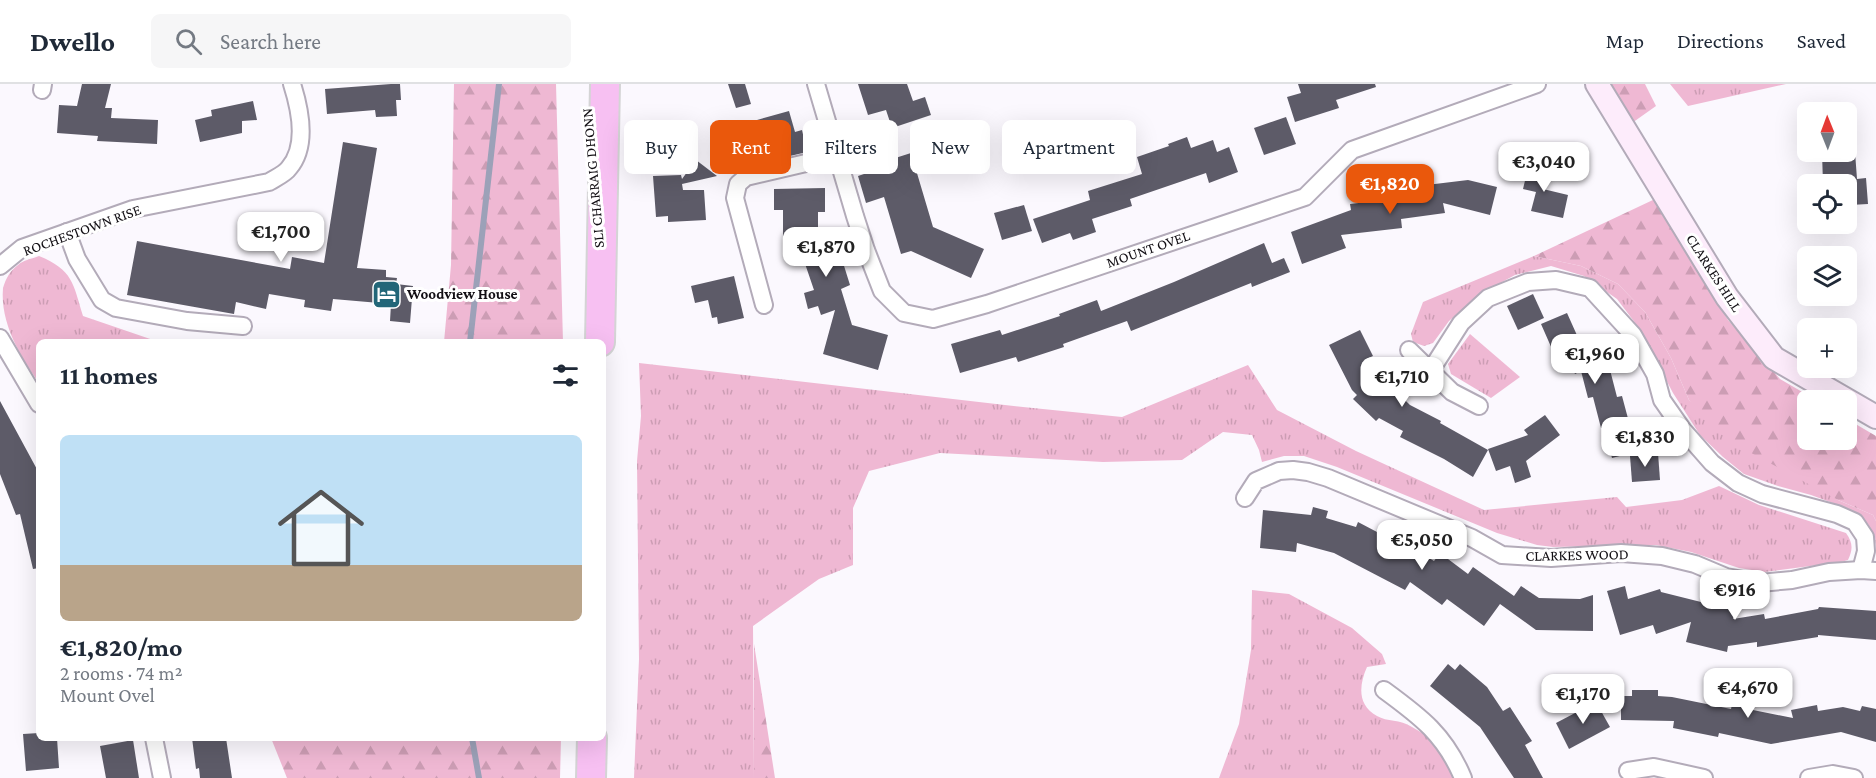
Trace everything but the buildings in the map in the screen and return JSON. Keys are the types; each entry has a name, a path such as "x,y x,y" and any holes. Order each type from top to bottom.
{"highway":[{"name":"SLI CHARRAIG DHONN","path":"587,84 586,113 601,271"},
{"name":"SLI CHARRAIG DHONN","path":"600,339 605,84"},
{"path":"591,778 592,741"}],"street":[{"name":"ROCHESTOWN RISE","path":"0,266 22,248 133,209 269,182 288,170 298,153 300,127 292,84"},
{"name":"MOUNT OVEL","path":"816,84 826,120"},
{"name":"MOUNT OVEL","path":"842,174 882,291 904,313 933,319 987,304 1305,197 1352,150 1537,84"},
{"name":"CLARKES HILL","path":"1598,84 1727,297 1774,358 1876,417"},
{"path":"764,305 735,198 738,184 746,177 803,164"},
{"path":"67,232 77,259 102,300 116,309 187,321 243,326"},
{"name":"CLARKES WOOD","path":"1245,498 1256,480 1279,471 1293,470 1328,478 1472,538 1502,555 1551,558 1621,553 1662,556 1695,564 1726,577 1760,583 1792,580 1828,572 1869,571 1865,537 1855,522 1837,514 1762,494 1738,483 1712,463 1683,430 1662,400 1655,374 1633,335 1590,288 1556,280 1528,282 1488,298 1461,323 1431,370"},
{"path":"0,338 36,399"},
{"path":"1409,350 1452,392 1479,406"},
{"path":"1384,690 1419,716 1438,735 1454,757 1463,778"},
{"path":"155,741 162,778"},
{"path":"1629,771 1654,767 1697,777"},
{"path":"1809,778 1833,774 1854,778"}],"green space":[{"path":"454,84 556,84 563,339 444,339 451,265"},
{"path":"1608,84 1645,84 1656,106 1632,123"},
{"path":"1670,84 1786,84 1688,106"},
{"path":"1655,199 1728,320 1780,379 1799,390 1797,390 1797,450 1857,450 1857,425 1876,436 1876,521 1873,515 1838,500 1742,448 1689,400 1671,358 1645,312 1618,284 1581,266 1534,256"},
{"path":"39,256 50,261 65,272 70,279 83,316 150,339 36,339 36,378 13,339 3,301 3,288 7,278 22,262"},
{"path":"1534,256 1581,266 1618,284 1645,312 1671,358 1689,400 1838,500 1873,515 1876,521 1876,550 1875,537 1868,524 1849,509 1744,474 1723,457 1700,435 1673,393 1639,328 1617,299 1584,276 1551,266 1515,275 1480,294 1449,321 1433,343 1424,346 1413,342 1411,334 1423,302"},
{"path":"1470,334 1520,377 1491,398 1451,374 1448,364"},
{"path":"639,363 1122,417 1248,365 1277,410 1356,451 1484,510 1617,497 1626,507 1682,500 1719,486 1759,505 1846,533 1851,549 1848,560 1841,562 1765,572 1739,568 1691,552 1656,545 1553,547 1537,545 1497,533 1337,467 1304,456 1284,456 1262,462 1252,435 1223,432 1182,460 1103,462 940,453 869,471 853,508 853,565 819,579 753,626 754,778 634,778 639,659 637,461 641,416"},
{"path":"1252,590 1289,594 1352,628 1382,654 1386,664 1367,667 1364,674 1361,688 1366,706 1377,716 1407,724 1433,741 1445,753 1458,778 1219,778 1239,724 1251,650"},
{"path":"754,644 775,778 754,778"},
{"path":"272,741 561,741 560,778 287,778"}],"waterway":[{"path":"470,339 499,84"},
{"path":"473,741 479,778"}],"place":[{"name":"Woodview House","path":"386,294"}]}
